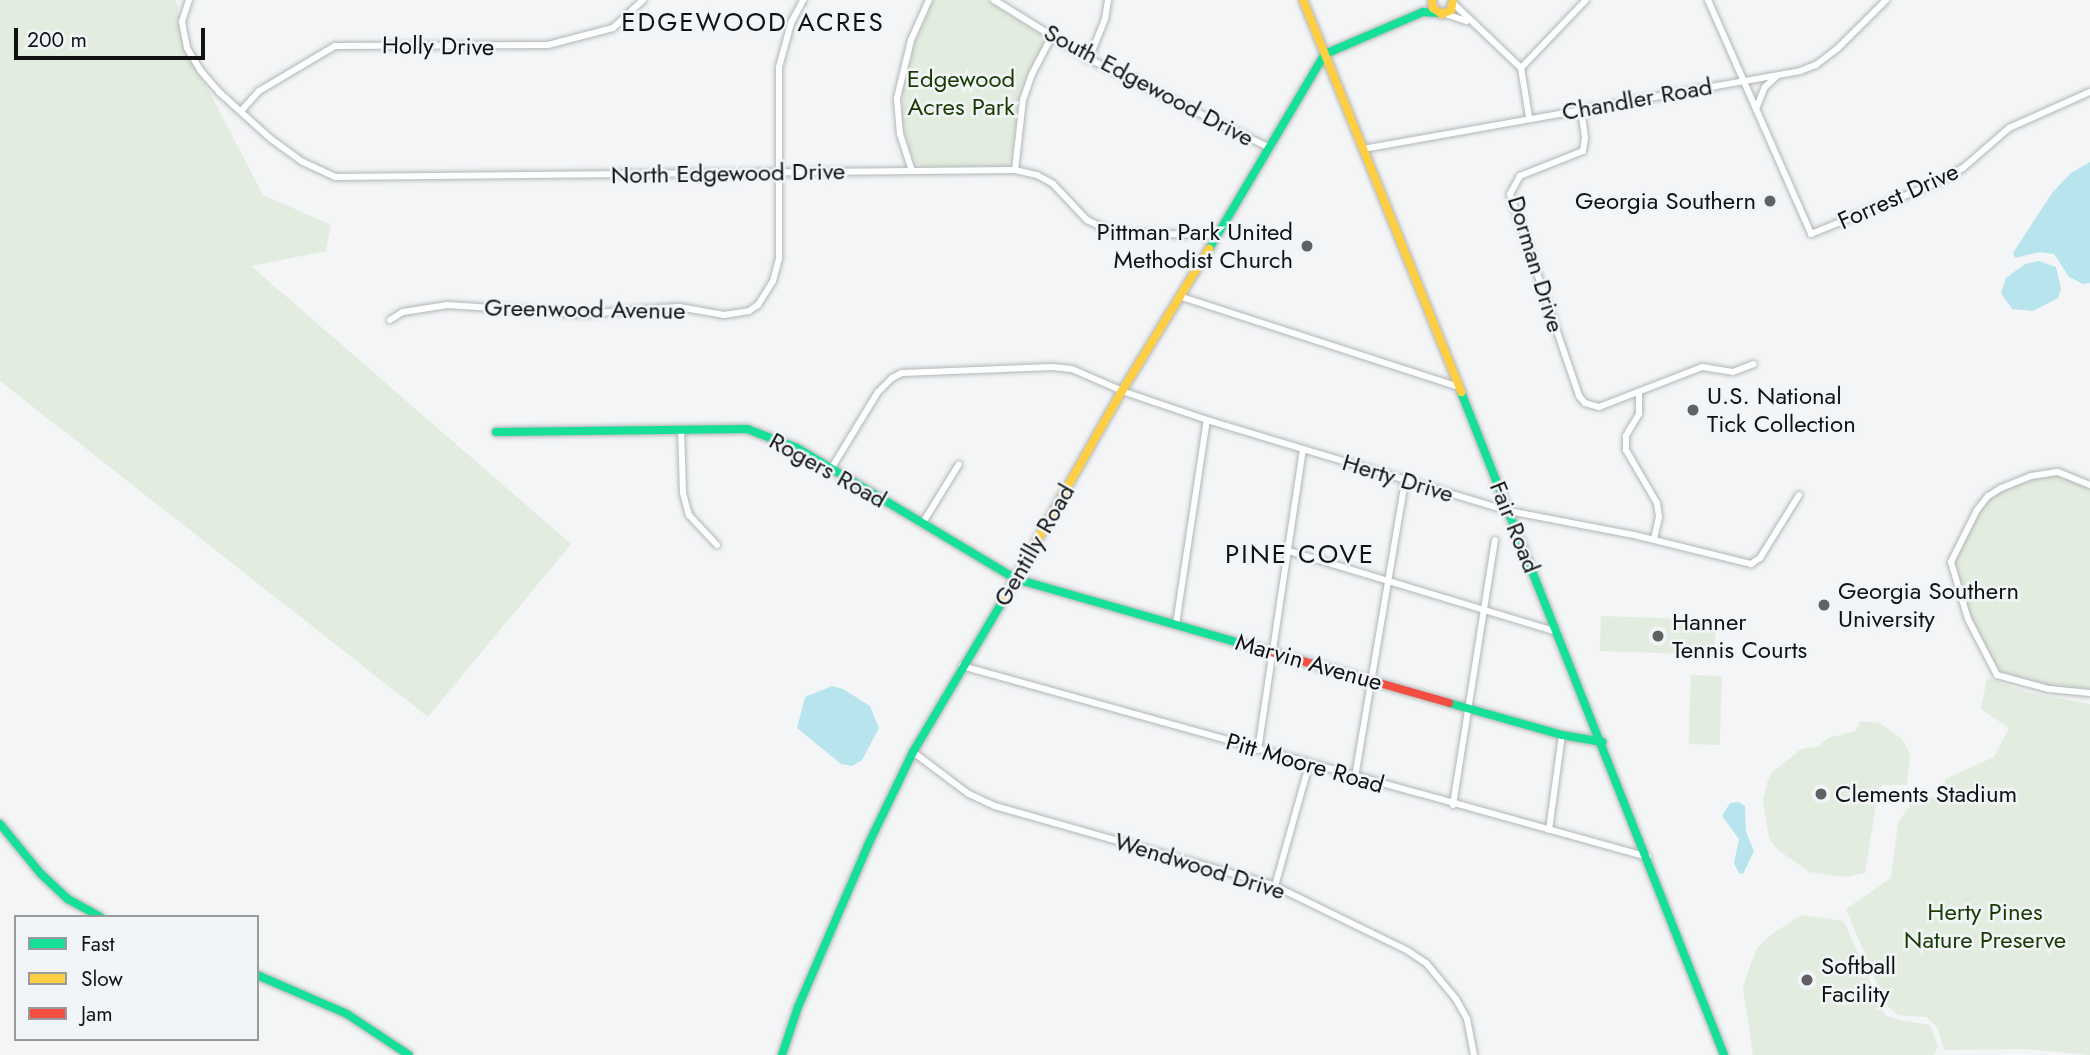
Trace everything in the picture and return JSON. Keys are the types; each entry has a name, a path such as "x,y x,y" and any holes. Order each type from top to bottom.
{"street":[{"path":"189,0 182,22 187,48 219,92 241,111"},
{"name":"Holly Drive","path":"241,111 259,90 335,46 548,45 613,28 643,0"},
{"name":"Greenwood Avenue","path":"390,320 403,312 447,305 584,314 656,307 723,315 750,311 765,296 779,259 779,67 790,23 803,0"},
{"path":"912,170 900,134 897,98 911,40 929,0"},
{"name":"South Edgewood Drive","path":"995,0 1089,59 1268,147"},
{"path":"1089,59 1108,0"},
{"name":"Fair Road","path":"1303,0 1648,857 1724,1055"},
{"path":"1521,68 1586,0"},
{"path":"1708,0 1756,109"},
{"name":"Chandler Road","path":"1363,149 1529,117 1778,75 1816,65 1886,0"},
{"path":"1423,12 1432,1 1442,13"},
{"path":"1442,13 1453,2 1469,22 1521,68 1529,117"},
{"path":"1325,54 1423,12 1442,13 1469,22"},
{"path":"1015,170 1023,100 1032,74 1052,36"},
{"name":"Gentilly Road","path":"782,1055 798,1007 846,895 913,752 1016,579 1122,391 1182,297 1215,235 1325,54"},
{"path":"1756,109 1765,87 1778,75"},
{"name":"Forrest Drive","path":"1756,109 1811,234 1936,183 1963,168 2009,128 2090,92"},
{"name":"Dorman Drive","path":"1581,109 1585,138 1583,151 1520,176 1510,194 1579,396 1585,403 1599,407 1639,394 1702,367 1733,372 1754,364"},
{"name":"North Edgewood Drive","path":"241,111 303,162 335,177 1015,170 1037,175 1053,184 1087,220 1115,233 1215,235"},
{"path":"1182,297 1460,387"},
{"name":"Herty Drive","path":"831,470 878,392 892,378 902,373 1052,367 1072,369 1122,391 1207,420 1509,511 1654,539 1751,564 1759,558 1799,495"},
{"path":"1639,394 1639,414 1626,436 1626,450 1657,503 1659,517 1654,539"},
{"path":"1176,624 1207,420"},
{"path":"681,429 682,483 689,514 717,545"},
{"name":"Rogers Road","path":"496,432 747,429 778,439 1016,579"},
{"path":"1258,750 1303,449"},
{"path":"922,524 959,464"},
{"path":"2090,485 2057,472 2032,476 2001,488 1988,496 1977,510 1951,562 1968,619 1997,675 2049,689 2090,693"},
{"path":"1355,777 1405,480"},
{"path":"1454,805 1495,540"},
{"path":"1289,551 1557,632"},
{"name":"Marvin Avenue","path":"1016,579 1562,735 1602,742"},
{"name":"Pitt Moore Road","path":"962,666 1309,765 1648,857"},
{"path":"1549,830 1562,735"},
{"name":"Wendwood Drive","path":"913,752 969,794 995,806 1275,886 1360,926 1427,964 1455,999 1467,1020 1474,1055"},
{"path":"1275,886 1309,765"},
{"path":"0,824 41,874 68,899 96,915"},
{"path":"259,976 347,1014 409,1055"}],"green space":[{"path":"0,0 176,0 187,49 263,195 331,225 326,251 251,266 571,544 428,717 0,381"},
{"name":"Edgewood Acres Park","path":"933,0 987,0 1046,38 1021,91 1011,161 1007,167 925,167 916,163 910,152 902,121 903,87 914,45"},
{"path":"2057,472 2090,485 2090,693 2072,693 1997,675 1968,619 1951,562 1988,496 2031,476"},
{"name":"Hanner Tennis Courts","path":"1601,616 1716,620 1715,655 1600,651"},
{"path":"1691,675 1722,676 1720,745 1689,744"},
{"name":"Herty Pines Nature Preserve","path":"1987,678 2027,692 2090,704 2090,1055 2025,1049 1944,1050 1937,1027 1926,1017 1898,1015 1886,1005 1846,909 1891,878 1898,823 1912,802 1945,794 1945,779 1994,757 2009,728 1981,709"},
{"name":"Clements Stadium","path":"1860,721 1880,723 1901,738 1910,754 1907,785 1879,787 1865,873 1845,877 1809,872 1777,849 1769,838 1763,801 1767,783 1771,773 1801,749 1819,746 1828,738 1855,731"},
{"name":"Softball Facility","path":"1802,915 1844,921 1885,1015 1930,1025 1938,1046 1934,1055 1753,1055 1743,988 1748,971 1757,948 1773,933"}],"water":[{"path":"2090,162 2090,283 2083,284 2069,277 2054,254 2040,252 2015,258 2013,253 2052,193 2071,173"},
{"path":"2039,261 2056,267 2061,289 2058,298 2033,311 2012,309 2001,293 2006,278 2025,264"},
{"path":"832,686 843,689 870,706 879,728 862,760 852,766 841,764 797,728 805,697"},
{"path":"1738,802 1745,806 1746,832 1754,851 1743,874 1739,873 1734,863 1739,839 1722,816 1730,803"}],"traffic: fast":[{"path":"1209,249 1325,54 1423,12 1438,13"},
{"path":"1461,392 1724,1055"},
{"path":"496,432 747,429 797,448 1016,579 1253,647"},
{"path":"782,1055 798,1007 868,845 913,752 1002,602"},
{"path":"1449,703 1562,735 1602,742"},
{"path":"0,824 41,874 68,899 96,915"},
{"path":"259,976 347,1014 409,1055"}],"traffic: slow":[{"path":"1303,0 1461,392"},
{"path":"1432,0 1433,8 1442,14 1451,10 1453,0"},
{"path":"1002,602 1122,391 1209,249"}],"traffic: jam":[{"path":"1253,647 1449,703"}],"place":[{"name":"Georgia Southern","path":"1770,201"},
{"name":"Pittman Park United Methodist Church","path":"1307,246"},
{"name":"U.S. National Tick Collection","path":"1693,410"},
{"name":"Georgia Southern University","path":"1824,605"},
{"name":"Hanner Tennis Courts","path":"1658,636"},
{"name":"Clements Stadium","path":"1821,794"},
{"name":"Softball Facility","path":"1807,980"}],"district":[{"name":"EDGEWOOD ACRES","path":"753,23"},
{"name":"PINE COVE","path":"1300,555"}]}
